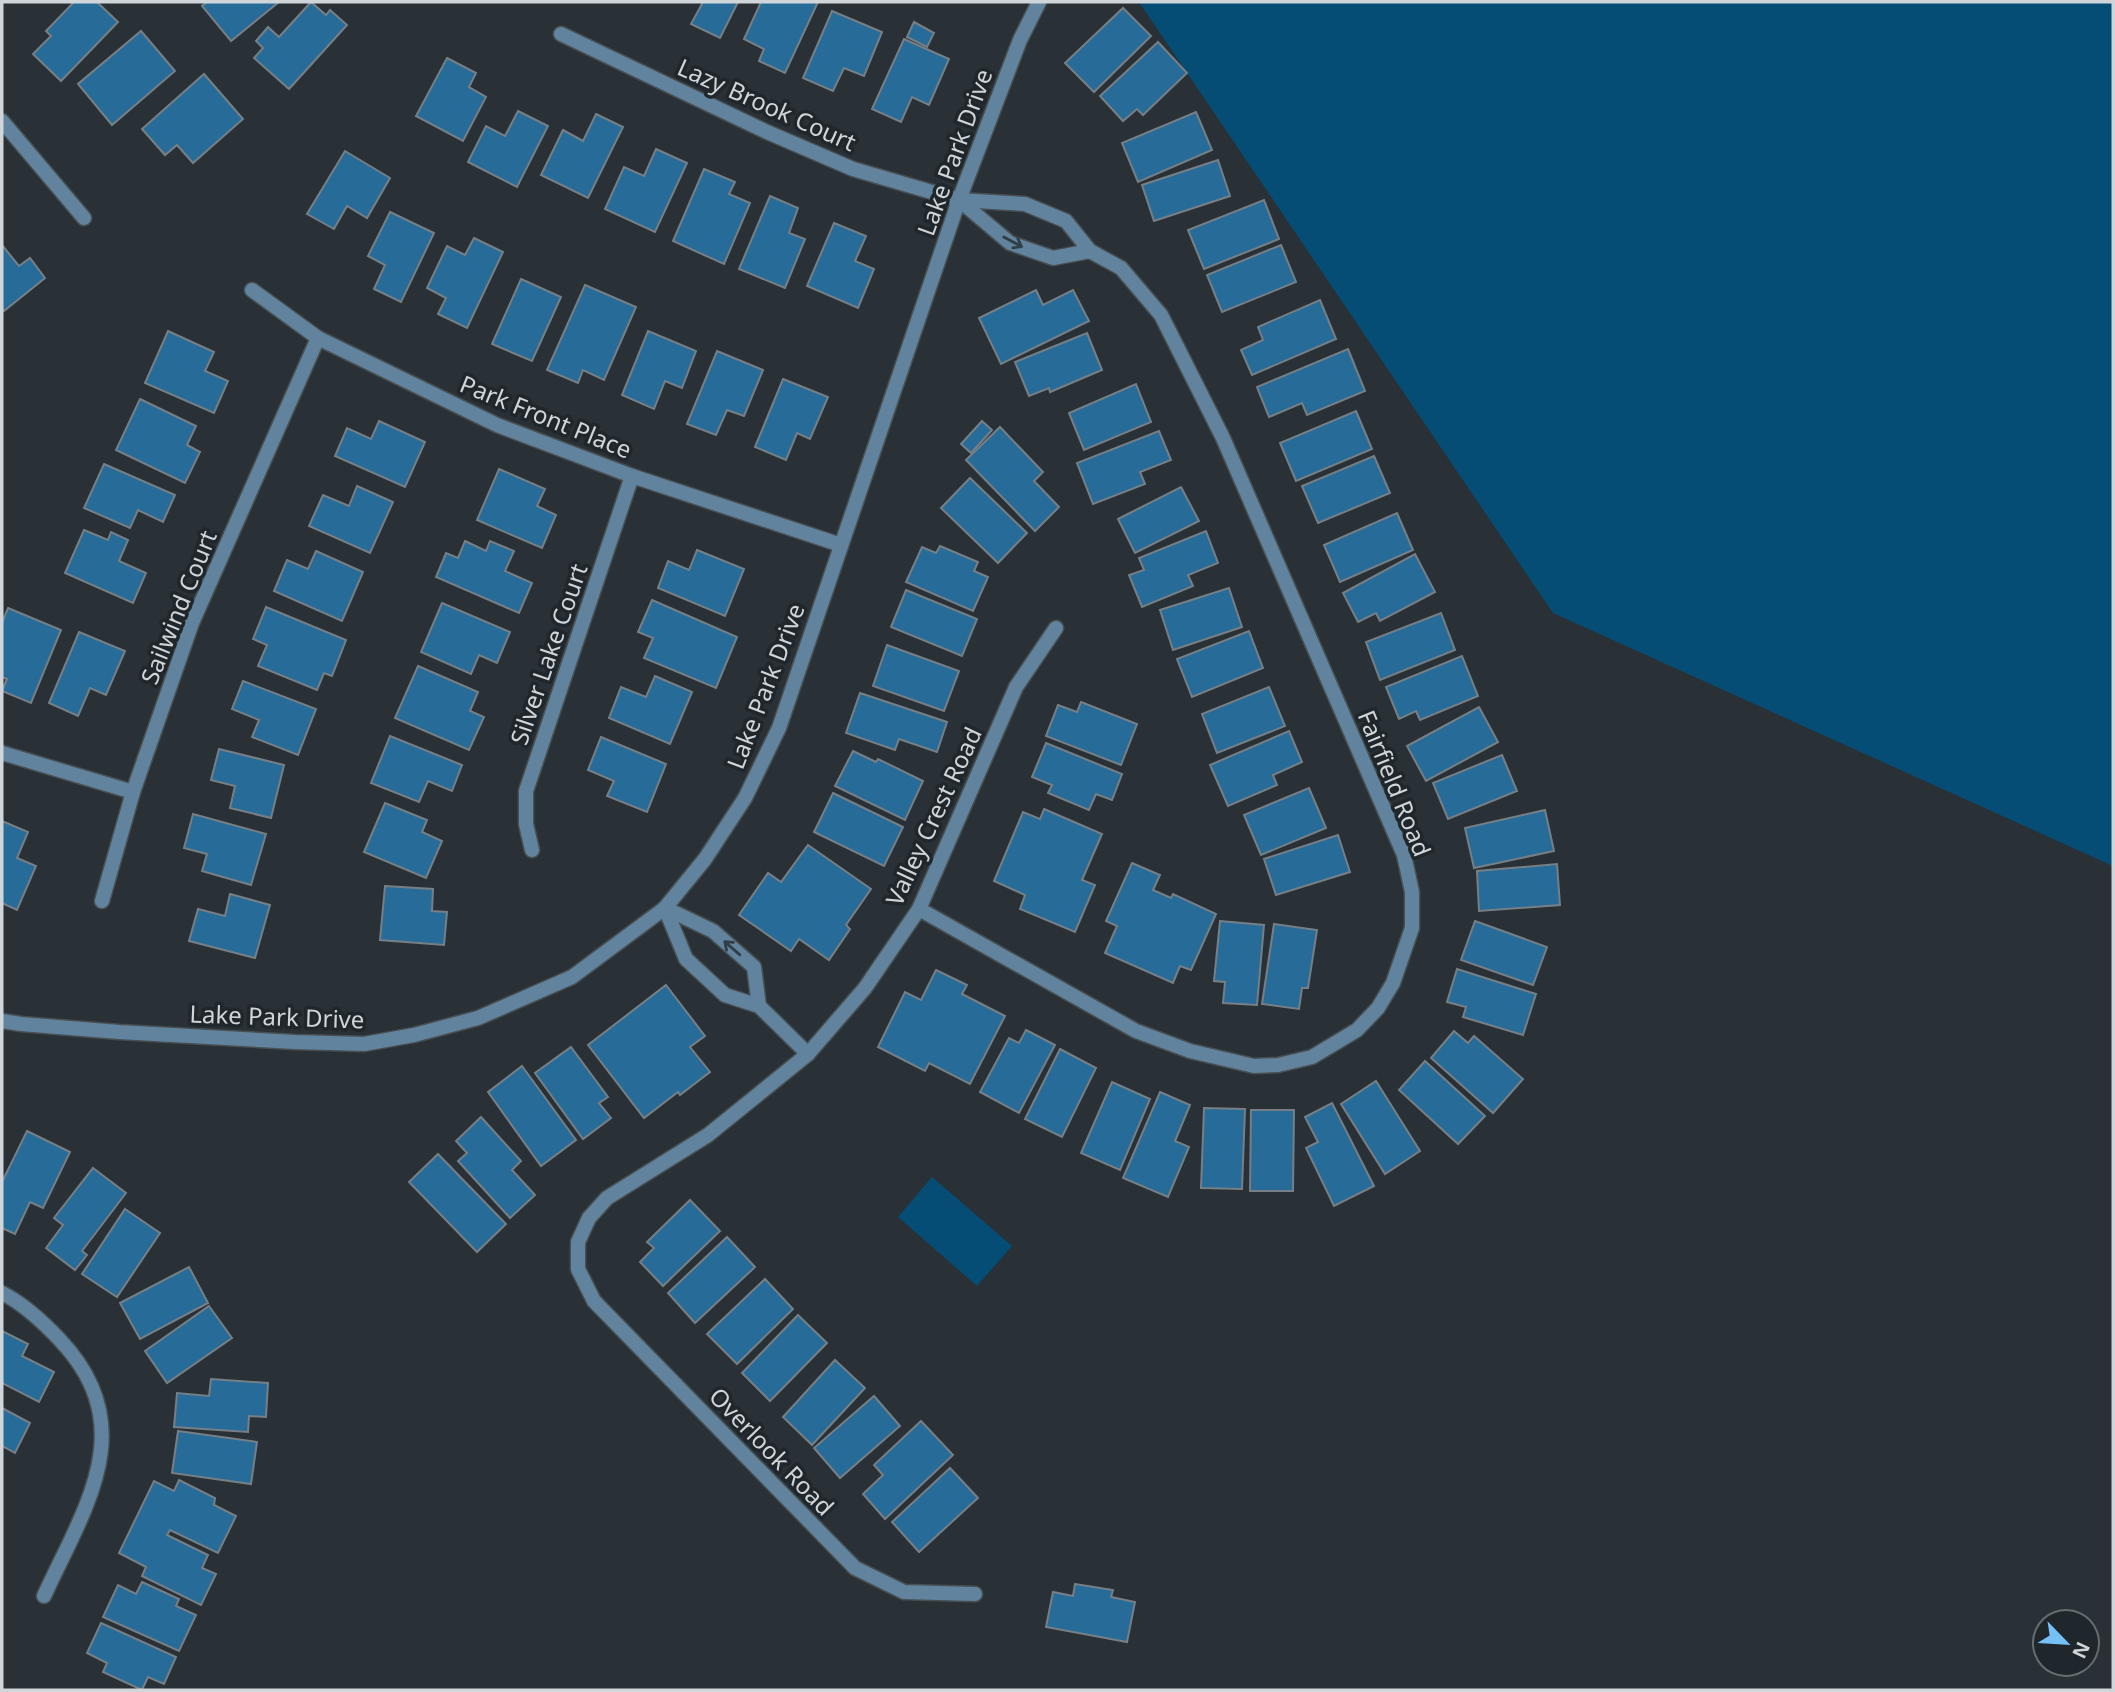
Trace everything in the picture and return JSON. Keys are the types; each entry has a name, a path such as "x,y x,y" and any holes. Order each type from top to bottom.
{"street":[{"name":"Lake Park Drive","path":"2,1021 119,1032 364,1044 414,1035 478,1018 572,977 665,908 705,859 745,798 779,728 959,200 1020,40 1039,2"},
{"name":"Lazy Brook Court","path":"561,34 767,132 853,169 959,200"},
{"path":"2,121 84,218"},
{"path":"959,200 1010,243 1053,258 1090,251"},
{"name":"Fairfield Road","path":"919,909 1136,1031 1190,1051 1254,1066 1278,1065 1312,1057 1357,1030 1378,1008 1393,983 1412,928 1412,892 1404,855 1223,438 1161,315 1121,268 1090,251 1066,221 1025,204 959,200"},
{"name":"Park Front Place","path":"252,290 318,338 497,425 632,476 841,545"},
{"name":"Sailwind Court","path":"102,901 133,792 192,623 318,338"},
{"name":"Silver Lake Court","path":"532,850 526,824 526,791 632,476"},
{"name":"Valley Crest Road","path":"579,1269 578,1242 589,1217 607,1198 708,1135 808,1054 865,988 919,909 1016,687 1056,628"},
{"path":"2,753 133,792"},
{"path":"665,908 713,931 754,967 759,1006"},
{"path":"665,908 686,959 725,995 759,1006 808,1054"},
{"name":"Overlook Road","path":"579,1269 594,1301 855,1568 904,1592 975,1594"},
{"path":"2,1293 41,1320 72,1352 95,1389 103,1424 102,1460 92,1493 44,1596"}],"shaded area":[{"path":"1139,2 2113,2 2113,866 1553,613"},
{"path":"932,1177 1012,1246 977,1286 898,1217"}],"building":[{"path":"74,2 97,2 118,22 61,81 33,54 51,36 46,31"},
{"path":"207,2 279,2 231,41 202,6"},
{"path":"311,2 326,15 330,10 347,25 289,89 254,58 263,48 256,41 268,27 279,37"},
{"path":"703,2 738,2 720,38 691,24"},
{"path":"761,2 818,2 785,73 759,61 764,49 744,39"},
{"path":"1123,8 1151,36 1094,92 1065,63"},
{"path":"832,11 882,32 864,76 844,68 833,91 803,78"},
{"path":"914,22 934,33 927,47 907,37"},
{"path":"141,31 175,71 112,125 78,84"},
{"path":"904,39 949,59 929,105 912,97 901,122 872,109"},
{"path":"1158,42 1187,73 1143,115 1137,109 1123,121 1100,96"},
{"path":"447,58 476,73 469,87 486,97 463,141 416,116"},
{"path":"204,74 243,119 193,163 177,145 165,155 142,129"},
{"path":"518,111 548,126 517,187 468,162 486,126 505,136"},
{"path":"1196,112 1212,150 1138,182 1122,143"},
{"path":"596,114 623,127 588,198 541,175 563,130 583,141"},
{"path":"656,149 687,163 655,232 605,209 624,167 644,176"},
{"path":"345,151 390,178 367,218 347,206 334,229 307,214"},
{"path":"1218,160 1230,196 1154,221 1142,185"},
{"path":"704,169 735,182 729,194 750,203 724,264 673,241"},
{"path":"770,196 798,208 789,233 805,239 785,288 739,269"},
{"path":"1264,200 1279,239 1204,269 1188,230"},
{"path":"390,212 434,233 401,302 374,289 385,265 368,256"},
{"path":"834,223 866,236 855,261 874,269 858,308 807,286"},
{"path":"474,238 503,252 467,328 438,314 446,298 427,288 447,246 465,255"},
{"path":"2,245 19,266 30,258 45,278 4,311 2,308"},
{"path":"1281,245 1296,282 1222,312 1207,275"},
{"path":"521,279 561,297 532,361 492,344"},
{"path":"585,285 636,307 604,380 583,370 578,383 547,370"},
{"path":"1036,290 1043,305 1073,290 1089,321 1001,364 979,318"},
{"path":"1320,300 1336,339 1252,375 1241,350 1263,340 1258,327"},
{"path":"168,331 214,352 205,371 228,381 214,413 145,383"},
{"path":"648,331 696,351 682,388 665,381 654,409 622,395"},
{"path":"1087,333 1102,370 1050,392 1049,388 1029,396 1015,362"},
{"path":"1348,349 1365,391 1307,415 1302,403 1269,417 1257,387"},
{"path":"717,351 763,370 744,416 727,410 716,435 687,424"},
{"path":"783,379 828,397 810,439 797,433 786,460 755,447"},
{"path":"1136,384 1151,422 1084,450 1069,413"},
{"path":"140,399 196,426 187,445 200,452 185,483 116,450"},
{"path":"1356,411 1372,449 1296,481 1280,443"},
{"path":"379,421 425,442 405,487 335,456 347,428 371,439"},
{"path":"982,421 992,430 971,453 961,444"},
{"path":"1000,427 1043,472 1034,481 1059,507 1035,531 966,460"},
{"path":"1159,431 1171,460 1140,472 1145,484 1093,504 1077,463"},
{"path":"1374,456 1390,493 1318,523 1302,486"},
{"path":"104,464 175,495 163,522 138,510 130,528 84,508"},
{"path":"499,469 545,489 537,506 556,515 542,548 477,520"},
{"path":"970,478 1027,533 998,563 941,508"},
{"path":"357,486 393,502 370,553 309,526 323,495 349,506"},
{"path":"1181,487 1199,521 1135,553 1118,519"},
{"path":"1397,513 1413,550 1340,582 1324,545"},
{"path":"84,530 108,540 111,532 128,540 119,561 146,573 133,603 65,573"},
{"path":"1206,531 1218,563 1188,575 1193,586 1142,607 1129,575 1144,570 1139,558"},
{"path":"465,541 486,551 490,541 514,551 505,571 532,583 519,613 436,577 446,553 458,558"},
{"path":"940,546 978,562 974,571 988,577 973,611 906,582 922,547 936,553"},
{"path":"697,550 744,569 725,616 658,588 668,561 689,570"},
{"path":"316,551 363,572 342,621 274,591 287,560 308,569"},
{"path":"1415,554 1435,592 1380,621 1376,613 1358,622 1343,593"},
{"path":"1229,588 1242,627 1173,650 1160,610"},
{"path":"906,590 977,619 962,656 891,627"},
{"path":"652,600 737,637 716,688 644,658 653,638 638,632"},
{"path":"442,603 510,632 497,663 479,655 471,674 421,652"},
{"path":"266,607 346,640 332,676 324,673 317,690 258,666 267,645 253,639"},
{"path":"8,608 61,630 31,703 2,691 7,679 2,677 2,623"},
{"path":"1441,613 1455,650 1380,680 1366,642"},
{"path":"1249,631 1263,668 1192,697 1177,659"},
{"path":"79,632 125,651 106,695 90,688 78,716 49,703"},
{"path":"887,645 959,671 944,711 873,686"},
{"path":"1462,656 1478,696 1420,720 1416,711 1399,719 1386,687"},
{"path":"418,666 478,692 470,711 484,717 469,750 395,718"},
{"path":"655,676 692,692 670,744 609,718 621,687 646,697"},
{"path":"243,681 316,709 298,755 252,737 259,720 232,709"},
{"path":"1269,687 1285,726 1217,753 1202,714"},
{"path":"860,693 947,722 937,752 899,739 895,750 846,733"},
{"path":"1081,702 1137,724 1121,765 1046,736 1058,705 1077,712"},
{"path":"1479,707 1498,742 1426,781 1407,746"},
{"path":"1289,731 1302,762 1273,775 1277,785 1228,806 1210,765"},
{"path":"390,736 462,765 452,791 428,781 419,802 371,783"},
{"path":"601,737 666,764 647,812 607,796 614,781 588,770"},
{"path":"1046,743 1122,774 1112,800 1096,794 1089,810 1048,793 1052,785 1032,777"},
{"path":"219,749 284,765 271,818 230,808 235,786 211,780"},
{"path":"853,751 876,762 878,759 923,781 905,820 835,786"},
{"path":"1502,755 1517,791 1448,819 1433,783"},
{"path":"1309,788 1326,828 1261,855 1244,815"},
{"path":"833,793 903,827 884,866 814,832"},
{"path":"385,803 427,820 422,832 442,841 426,878 364,852"},
{"path":"1044,809 1102,834 1082,880 1095,885 1075,932 1020,909 1025,895 994,881 1023,812 1040,819"},
{"path":"1545,810 1554,851 1474,868 1465,828"},
{"path":"193,814 266,834 251,885 202,871 207,854 184,848"},
{"path":"2,821 28,832 17,858 36,866 17,910 2,903"},
{"path":"1338,835 1350,872 1276,895 1264,859"},
{"path":"808,845 871,889 846,925 850,929 829,960 799,939 791,951 739,915 768,873 781,882"},
{"path":"1132,863 1160,875 1153,890 1171,898 1173,894 1216,914 1191,970 1180,966 1173,983 1105,953 1117,926 1106,921"},
{"path":"1557,864 1560,905 1479,911 1477,871"},
{"path":"385,886 433,889 432,911 447,912 444,945 380,940"},
{"path":"230,894 270,905 255,958 189,941 198,909 225,916"},
{"path":"1220,921 1264,925 1257,1005 1223,1003 1225,982 1214,981"},
{"path":"1475,921 1547,947 1533,985 1461,960"},
{"path":"1274,924 1317,930 1308,988 1302,988 1299,1009 1262,1004"},
{"path":"1457,969 1536,994 1523,1035 1463,1017 1466,1007 1447,1002"},
{"path":"936,970 967,985 962,994 1005,1016 970,1084 929,1063 925,1071 878,1047 905,992 921,1000"},
{"path":"666,985 705,1036 690,1047 710,1072 644,1118 588,1045"},
{"path":"1026,1030 1055,1045 1019,1113 980,1092 1009,1038 1019,1043"},
{"path":"1454,1031 1468,1043 1474,1036 1523,1079 1493,1113 1431,1058"},
{"path":"571,1047 608,1097 599,1103 611,1118 583,1139 535,1073"},
{"path":"1060,1049 1096,1068 1062,1137 1025,1119"},
{"path":"1425,1061 1485,1116 1458,1144 1399,1090"},
{"path":"522,1066 576,1140 541,1166 488,1092"},
{"path":"1376,1081 1420,1151 1385,1174 1341,1104"},
{"path":"1112,1082 1150,1099 1120,1170 1081,1153"},
{"path":"1160,1092 1190,1105 1175,1141 1189,1147 1168,1197 1123,1178"},
{"path":"1332,1103 1374,1186 1334,1206 1306,1148 1318,1142 1305,1117"},
{"path":"1204,1108 1245,1109 1242,1189 1201,1188"},
{"path":"1251,1110 1294,1110 1293,1191 1250,1191"},
{"path":"481,1117 521,1161 512,1170 535,1195 510,1218 458,1161 467,1153 456,1141"},
{"path":"27,1131 70,1152 43,1208 30,1202 15,1234 2,1228 2,1182"},
{"path":"438,1154 506,1224 477,1252 409,1182"},
{"path":"93,1168 126,1193 82,1251 87,1255 75,1270 46,1248 63,1225 54,1218"},
{"path":"690,1200 720,1231 663,1286 640,1262 654,1248 647,1242"},
{"path":"125,1209 160,1233 117,1297 82,1274"},
{"path":"727,1237 755,1267 695,1323 668,1293"},
{"path":"189,1267 208,1303 140,1339 120,1303"},
{"path":"765,1279 793,1309 737,1364 707,1334"},
{"path":"209,1306 232,1338 167,1383 145,1351"},
{"path":"798,1315 827,1343 770,1401 742,1373"},
{"path":"2,1331 28,1344 22,1356 54,1372 39,1402 2,1383"},
{"path":"835,1360 865,1388 812,1445 783,1417"},
{"path":"211,1379 268,1383 266,1417 249,1416 248,1432 174,1427 177,1393 209,1396"},
{"path":"874,1396 900,1426 840,1478 814,1448"},
{"path":"2,1408 30,1423 15,1453 2,1446"},
{"path":"921,1421 953,1455 885,1519 863,1494 883,1475 874,1465"},
{"path":"178,1431 257,1442 251,1484 172,1473"},
{"path":"950,1468 978,1498 919,1552 892,1522"},
{"path":"179,1480 215,1498 214,1505 236,1516 218,1553 170,1530 167,1535 208,1555 202,1568 216,1574 201,1605 142,1576 146,1567 119,1553 154,1481 174,1491"},
{"path":"142,1582 179,1599 176,1606 196,1615 179,1651 103,1617 118,1585 136,1594"},
{"path":"1075,1584 1113,1590 1111,1597 1135,1602 1127,1642 1046,1627 1053,1592 1073,1596"},
{"path":"101,1623 176,1657 164,1684 148,1677 142,1690 103,1672 107,1663 87,1653"}]}
